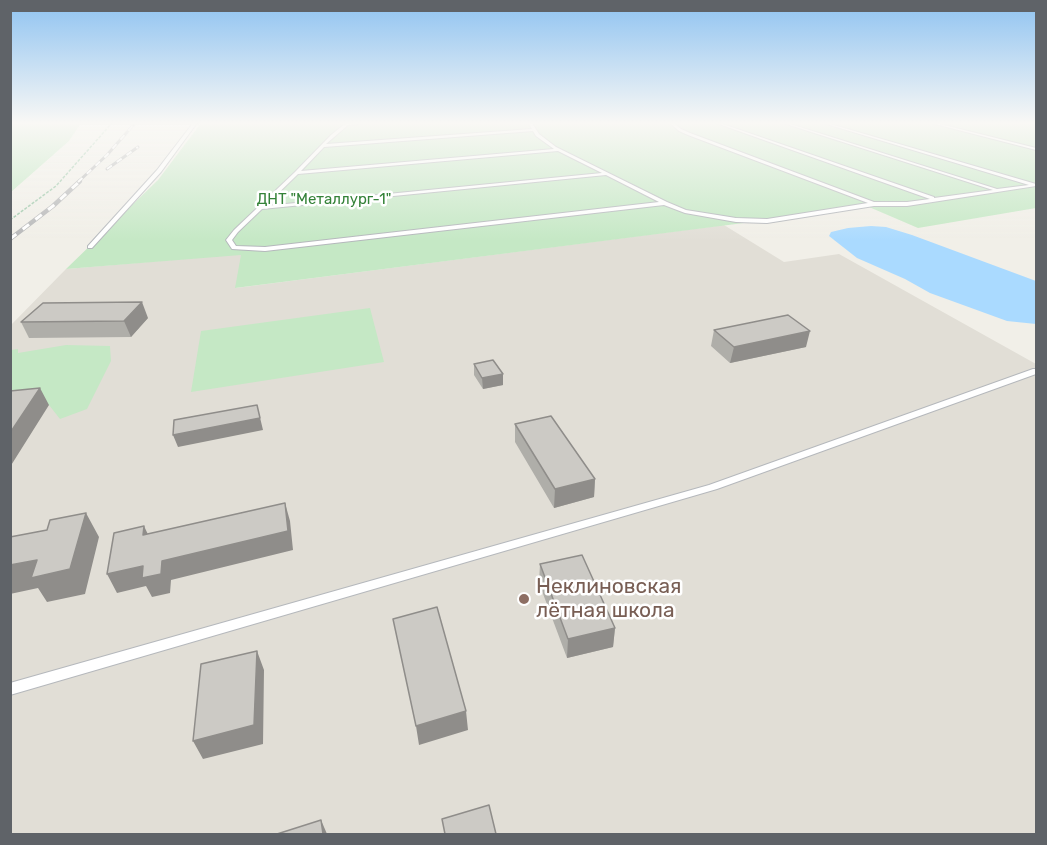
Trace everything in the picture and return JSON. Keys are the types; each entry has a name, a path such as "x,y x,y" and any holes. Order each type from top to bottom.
{"lane":[{"path":"90,247 165,162"},
{"path":"307,162 236,231 230,240 234,248 265,249 665,203"},
{"path":"297,173 417,162"},
{"path":"584,162 685,211 736,220 767,221 874,204 907,204 998,190 1022,189 1036,185"},
{"path":"764,162 874,204"},
{"path":"831,162 935,199"},
{"path":"910,162 998,190"},
{"path":"959,162 1036,185"},
{"path":"260,208 607,174"},
{"path":"10,689 713,487 1036,371"}],"path":[{"path":"10,220 56,186 77,162"}],"shaded area":[{"name":"Неклиновская лётная школа","path":"724,225 784,262 839,254 1036,364 1036,834 11,834 11,325 66,269 242,254 236,288"}],"green space":[{"path":"11,162 45,162 11,192"},
{"name":"ДНТ \"Металлург-1\"","path":"171,162 1036,162 1036,208 918,228 869,207 235,288 241,255 66,269 158,180"},
{"path":"370,308 384,362 191,392 201,331"},
{"path":"66,345 110,346 111,361 87,409 60,419 49,405 11,412 11,350 18,349 18,353"}],"water":[{"path":"871,226 886,227 912,235 1036,281 1036,324 1007,321 930,293 905,279 857,258 829,236 831,232"}],"building":[{"path":"142,302 124,321 21,322 43,303"},
{"path":"788,315 810,331 734,347 714,330"},
{"path":"493,360 503,374 482,378 474,364"},
{"path":"40,388 10,433 10,391"},
{"path":"257,405 260,418 173,435 174,420"},
{"path":"551,416 595,479 555,489 515,424"},
{"path":"285,503 288,531 162,561 161,574 142,578 143,566 107,574 114,533 144,526 143,535"},
{"path":"86,513 70,569 31,578 37,560 10,565 10,537 47,530 50,520"},
{"path":"582,555 615,628 568,639 540,564"},
{"path":"437,607 466,711 416,726 393,619"},
{"path":"257,651 254,725 193,741 201,664"},
{"path":"489,805 496,834 445,834 442,819"},
{"path":"321,820 323,834 277,834"}],"railway":[{"path":"78,182 99,162"},
{"path":"107,169 116,162"},
{"path":"10,239 53,206 80,181"}],"place":[{"name":"Неклиновская лётная школа","path":"524,599"}]}
